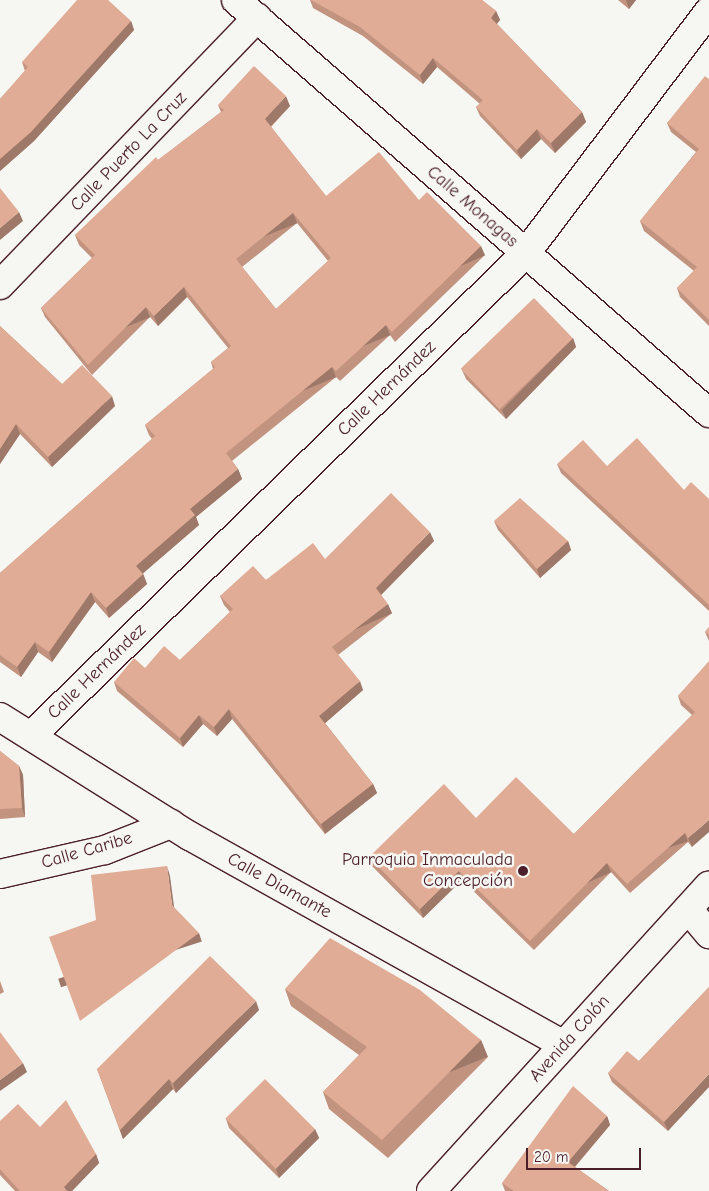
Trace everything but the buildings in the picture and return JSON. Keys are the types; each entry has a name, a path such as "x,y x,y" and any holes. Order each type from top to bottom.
{"street":[{"name":"Calle Monagas","path":"236,0 709,413"},
{"name":"Calle Hernández","path":"30,736 526,254 709,11"},
{"name":"Calle Puerto La Cruz","path":"0,285 257,18"},
{"name":"Calle Diamante","path":"0,716 172,824 564,1045"},
{"name":"Calle Caribe","path":"0,874 105,850 172,824"},
{"name":"Avenida Colón","path":"431,1191 709,886"},
{"path":"688,909 709,934"}],"place":[{"name":"Parroquia Inmaculada Concepción","path":"523,871"}]}
